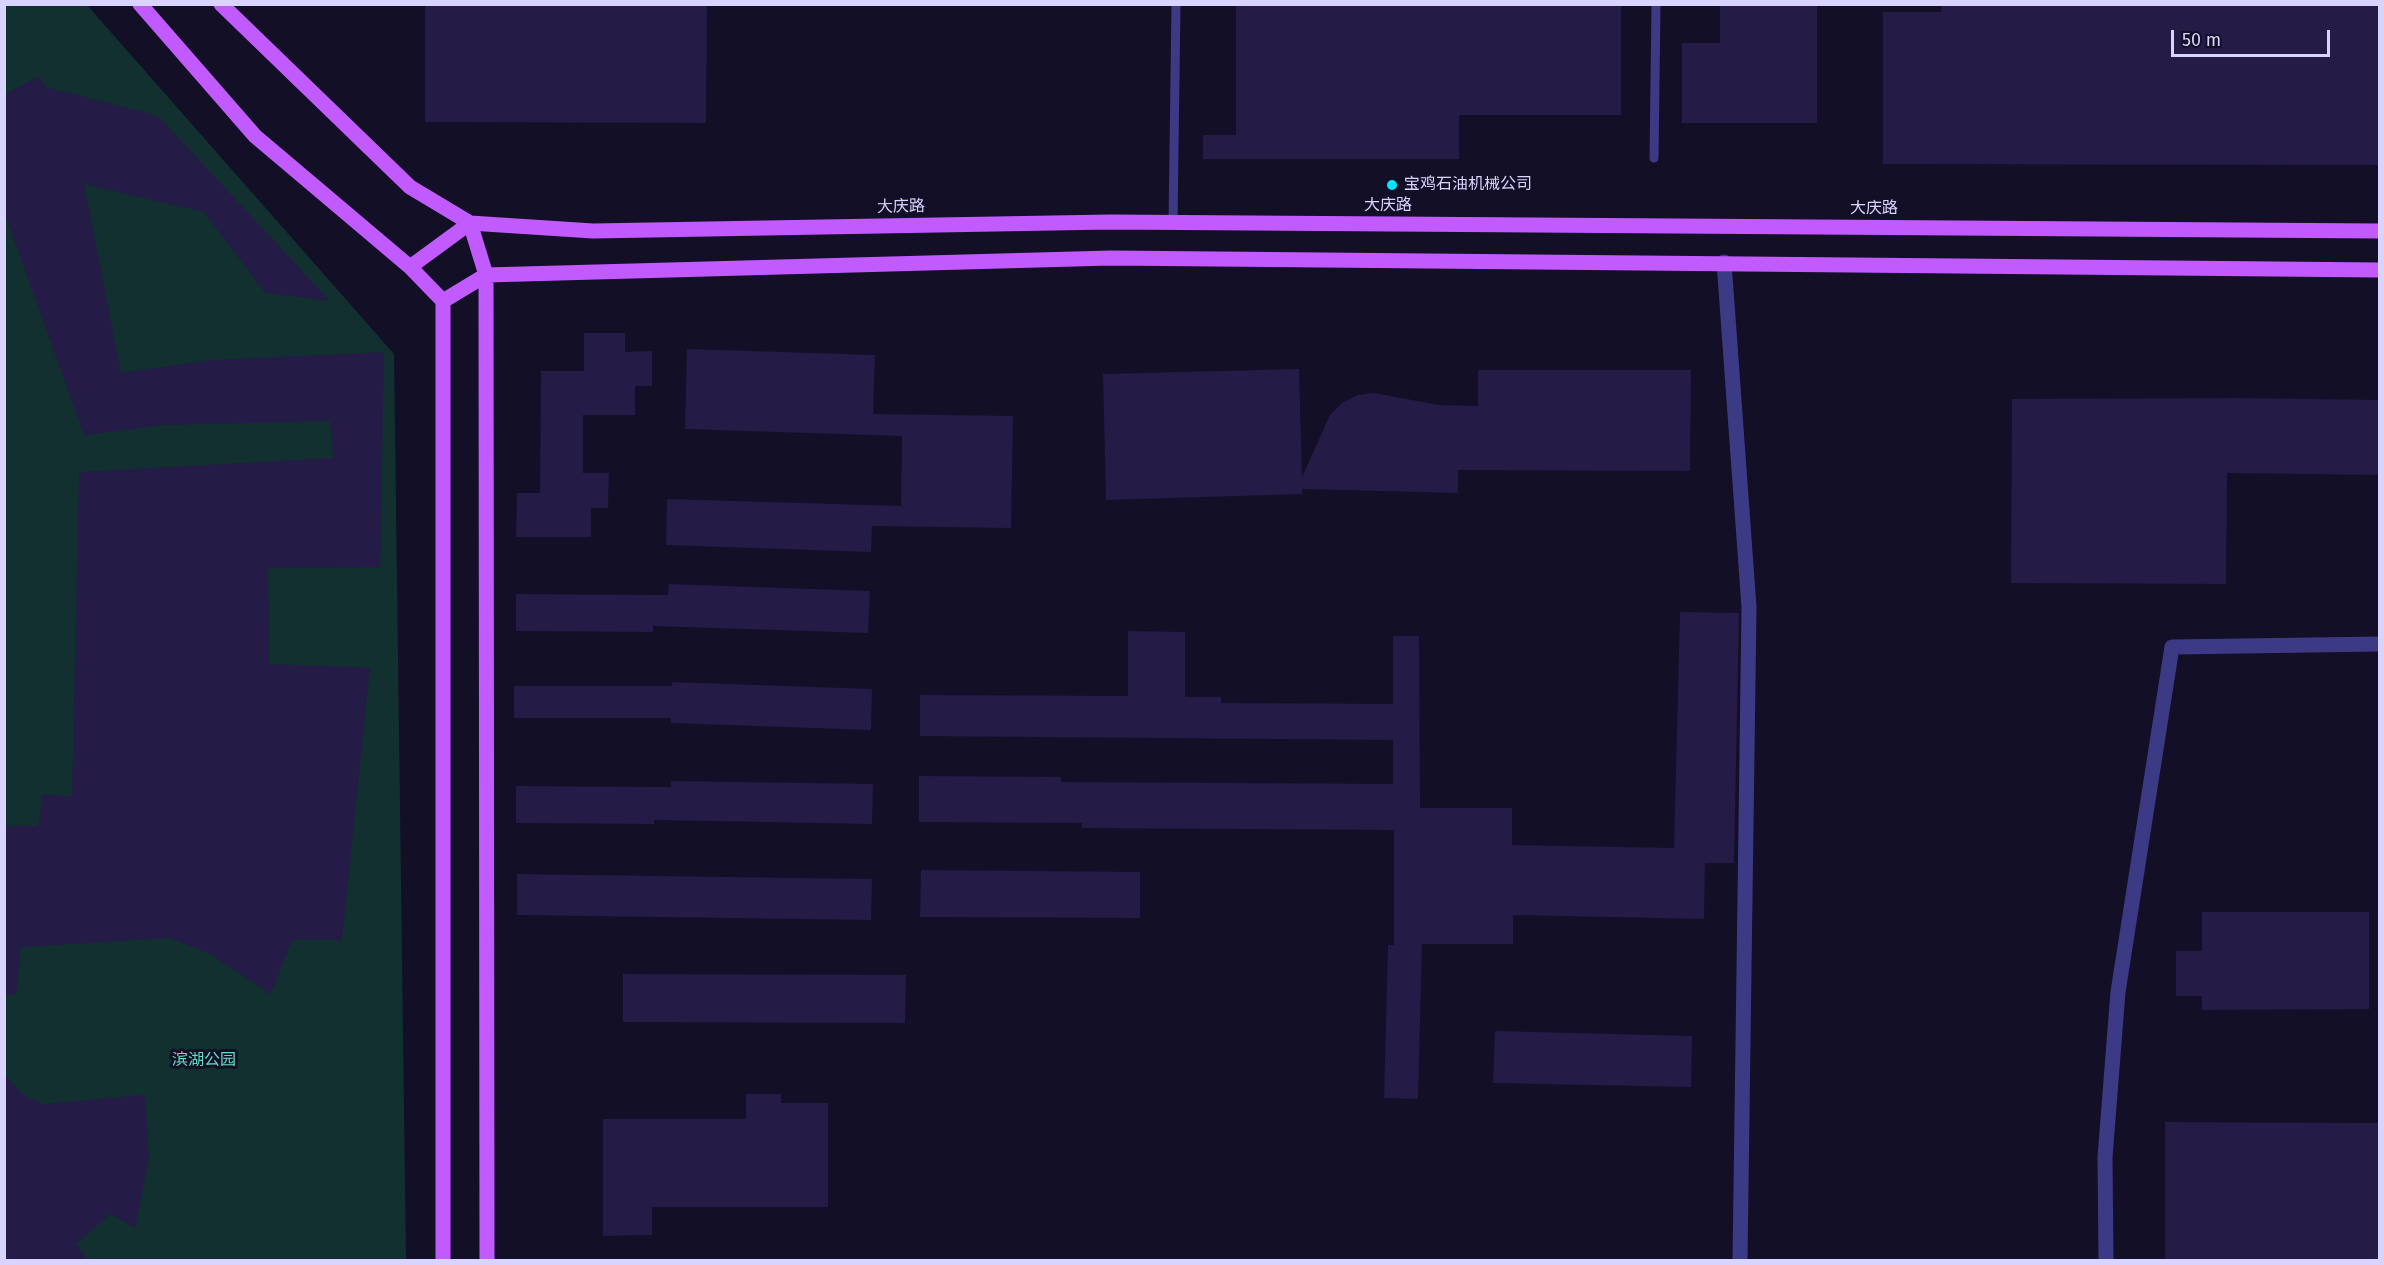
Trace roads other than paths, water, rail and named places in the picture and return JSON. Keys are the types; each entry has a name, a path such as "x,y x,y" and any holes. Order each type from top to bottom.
{"main road":[{"path":"140,4 255,136 410,267 443,301 443,1260"},
{"path":"221,4 410,187 470,223 486,275 487,1260"},
{"name":"大庆路","path":"470,223 593,231 1173,222 2379,231"},
{"path":"410,267 470,223"},
{"path":"443,301 486,275 1111,258 1724,262 2379,270"}],"street":[{"path":"1724,262 1749,608 1740,1260"},
{"path":"2106,1260 2105,1157 2118,992 2172,647 2379,644"}],"lane":[{"path":"1173,222 1176,4"},
{"path":"1654,158 1656,4"}],"place":[{"name":"宝鸡石油机械公司","path":"1392,185"}],"park label":[{"name":"滨湖公园","path":"204,1061"}]}
